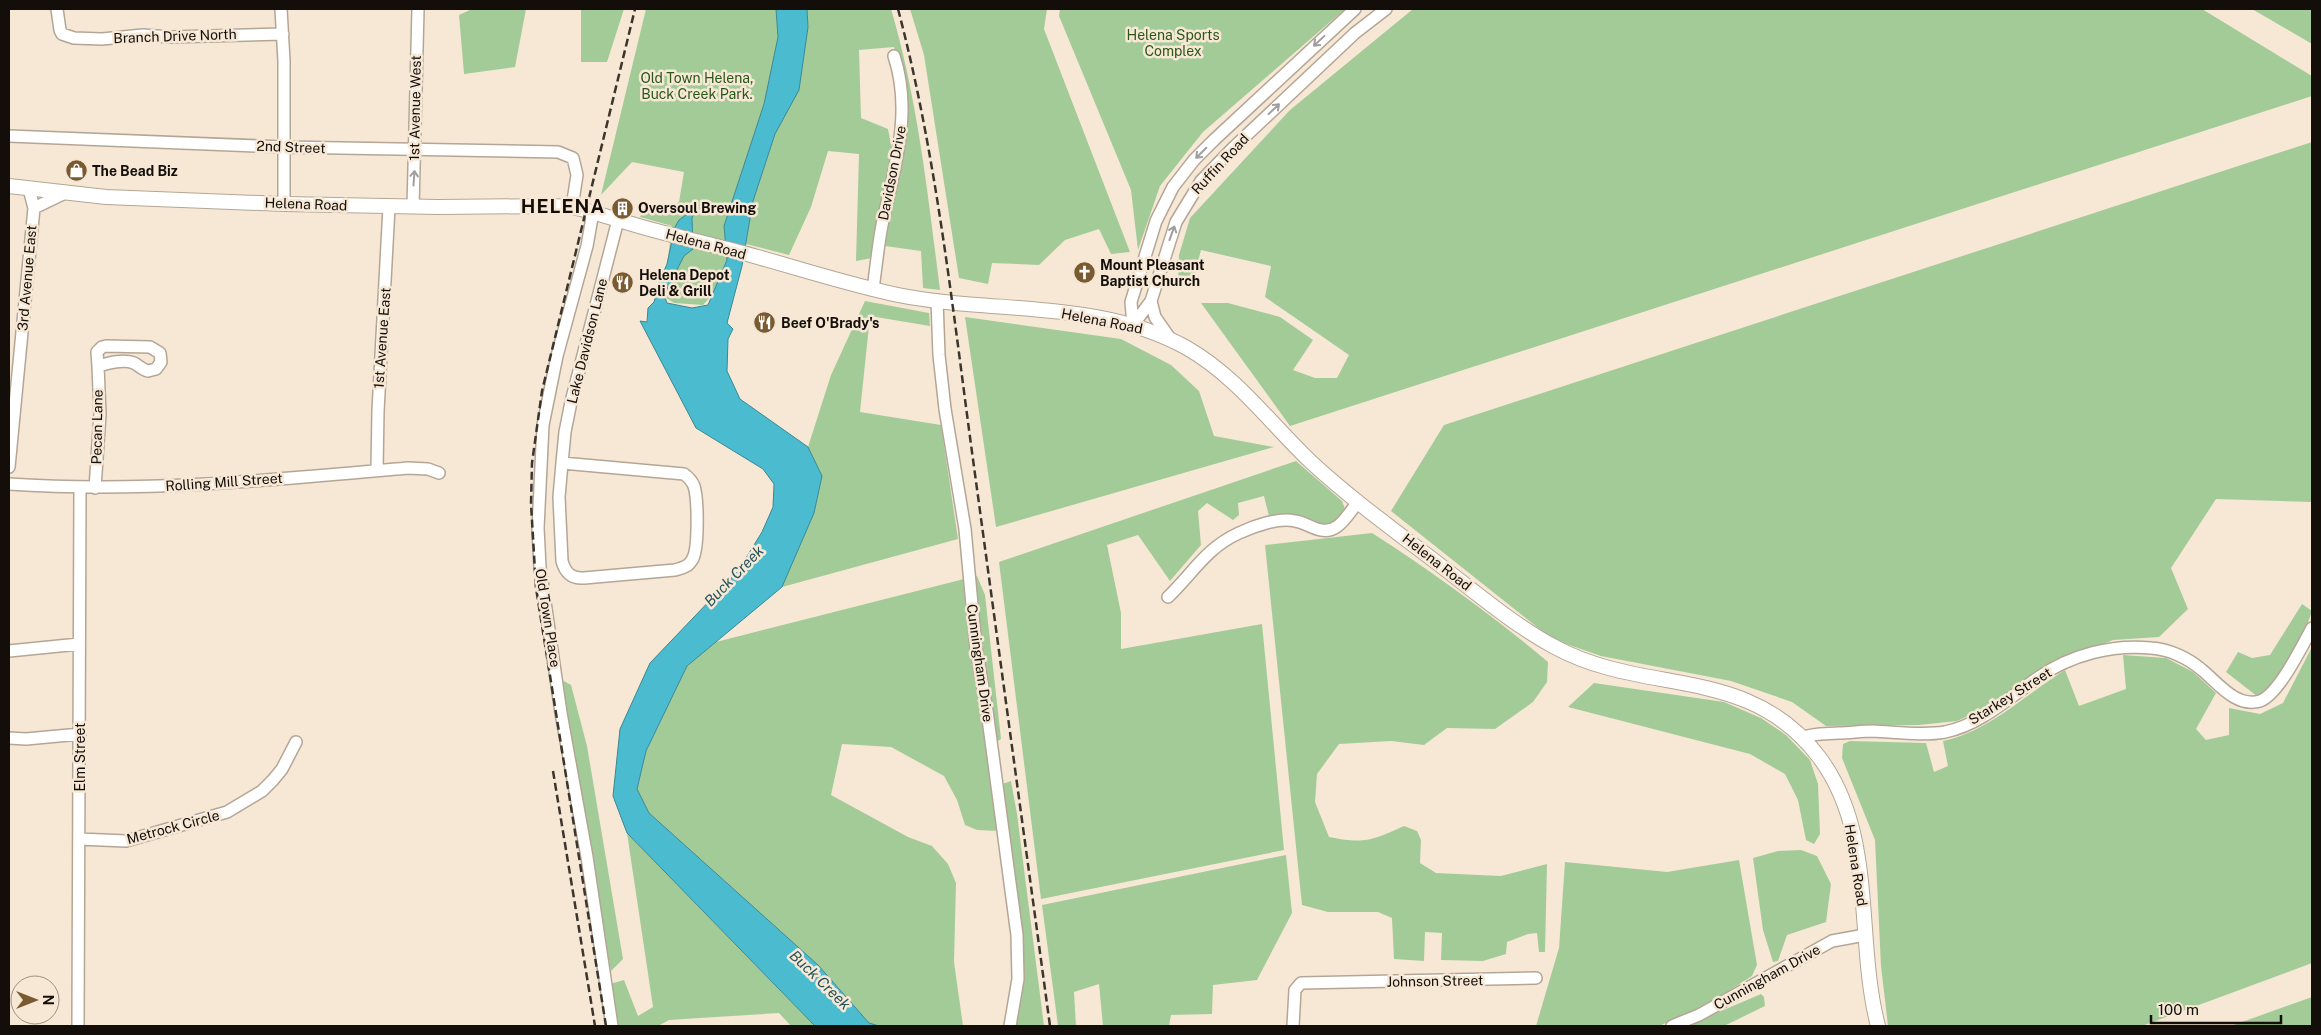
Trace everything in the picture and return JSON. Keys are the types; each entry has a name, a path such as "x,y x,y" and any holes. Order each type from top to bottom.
{"main road":[{"name":"Helena Road","path":"9,186 106,197 284,204 388,207 534,205 572,208 593,212 872,289 938,300 1074,314 1133,325 1171,340 1205,359 1227,377 1294,445 1358,502 1504,614 1553,646 1606,669 1714,689 1743,698 1779,718 1801,738 1822,761 1833,778 1848,815 1860,870 1872,1002 1878,1026"}],"street":[{"name":"Branch Drive North","path":"57,9 58,26 62,34 67,37 102,39 143,35 170,37 283,34"},
{"path":"281,9 283,34 284,204"},
{"name":"1st Avenue West","path":"412,207 418,9"},
{"name":"Ruffin Road","path":"1133,325 1131,302 1156,221 1173,187 1194,160 1214,140 1356,9"},
{"name":"Ruffin Road","path":"1133,325 1151,302 1176,222 1201,181 1234,147 1355,33 1386,9"},
{"name":"Davidson Drive","path":"872,289 882,227 895,168 902,117 902,88 894,56"},
{"name":"2nd Street","path":"9,136 284,147 558,152 573,158 577,175 572,208"},
{"name":"3rd Avenue East","path":"9,467 34,208 29,189"},
{"name":"3rd Avenue East","path":"34,208 65,193"},
{"name":"1st Avenue East","path":"377,470 388,207"},
{"name":"Old Town Place","path":"593,212 587,246 561,340 544,419 539,480 538,528 541,575 561,713 587,858 612,1026"},
{"name":"Lake Davidson Lane","path":"562,463 670,472 684,474 688,477 692,481 695,494 696,543 693,559 690,564 675,570 578,578 568,573 562,561 560,497 562,463 565,432 618,220"},
{"name":"Cunningham Drive","path":"938,300 939,355 945,409 965,529 976,648 987,711 1017,935 1018,979 1010,1026"},
{"path":"1151,302 1155,317 1171,340"},
{"name":"Pecan Lane","path":"95,488 100,414 97,352 106,346 154,347 162,358 159,366 152,371 144,370 134,363 126,362 112,362 98,366"},
{"name":"Rolling Mill Street","path":"9,484 80,488 181,487 377,470 420,468 439,473"},
{"name":"Elm Street","path":"78,1026 80,488"},
{"path":"1168,596 1204,556 1218,545 1239,533 1284,520 1296,521 1317,529 1329,530 1343,523 1358,502"},
{"name":"Starkey Street","path":"1801,738 1814,734 1870,731 1927,733 1956,729 2007,701 2048,671 2088,654 2124,647 2157,648 2176,654 2202,670 2236,698 2243,701 2260,700 2269,695 2281,680 2312,628"},
{"path":"9,651 79,644"},
{"path":"9,738 26,739 80,734"},
{"name":"Metrock Circle","path":"79,839 126,841 226,812 262,791 282,769 296,742"},
{"name":"Cunningham Drive","path":"1672,1026 1698,1015 1832,942 1865,935"},
{"name":"Johnson Street","path":"1293,1026 1296,987 1301,983 1536,978"}],"green space":[{"path":"472,9 526,9 515,67 464,74 459,15"},
{"path":"581,9 624,9 607,62 581,62"},
{"name":"Old Town Helena, Buck Creek Park.","path":"646,9 776,9 778,37 764,104 724,226 727,260 713,294 703,305 674,303 663,296 672,226 640,217 644,208 667,211 679,202 684,172 632,162 601,195"},
{"path":"807,9 891,9 915,113 940,290 923,288 921,251 885,246 900,155 906,97 894,47 859,50 861,118 888,129 893,154 872,258 856,261 859,154 828,151 811,207 789,255 746,244 753,201 775,134 799,90 808,27"},
{"path":"910,9 1047,9 1044,29 1130,252 1111,254 1099,229 1065,240 1039,265 992,263 988,284 959,278 924,55"},
{"name":"Helena Sports Complex","path":"1060,9 1345,9 1203,132 1160,186 1138,250 1131,190 1059,16"},
{"path":"1413,9 2202,9 2312,76 2312,96 1290,426 1201,303 1228,303 1280,317 1313,340 1293,370 1315,378 1337,378 1349,355 1265,297 1271,266 1201,250 1192,285 1178,283 1179,255 1190,218 1290,110"},
{"path":"2252,9 2312,9 2312,44"},
{"path":"2312,142 2312,502 2216,499 2171,568 2188,609 2159,637 2113,640 2048,666 1987,707 1957,721 1919,725 1826,726 1792,702 1731,681 1601,656 1552,639 1391,511 1444,425"},
{"path":"865,301 929,313 930,326 870,316 860,412 941,425 958,539 782,587 814,513 822,476 808,447 831,375"},
{"path":"965,317 1121,339 1171,365 1199,391 1214,436 1274,447 996,527"},
{"path":"1296,461 1342,501 1345,509 1337,524 1327,526 1270,520 1264,496 1238,503 1239,515 1233,520 1207,503 1198,511 1201,545 1170,581 1138,535 1107,545 1121,613 1121,649 1262,624 1284,850 1041,899 999,562"},
{"path":"1372,533 1462,594 1548,662 1547,682 1533,702 1495,729 1447,728 1424,745 1391,741 1339,744 1317,774 1315,802 1329,837 1359,841 1367,840 1404,826 1417,831 1421,840 1420,863 1436,873 1501,876 1547,864 1545,952 1539,952 1537,933 1528,934 1507,942 1506,954 1483,961 1441,960 1442,933 1425,932 1424,961 1394,959 1392,918 1378,912 1328,912 1302,905 1265,545"},
{"path":"977,576 985,595 1001,739 995,743 972,578"},
{"path":"964,579 969,634 999,831 977,830 965,825 957,800 944,776 891,747 842,744 831,795 908,837 932,846 948,864 956,883 954,962 963,1026 879,1026 869,1023 818,965 649,813 637,789 646,751 687,666 716,642"},
{"path":"2302,604 2312,611 2303,635 2291,658 2276,679 2258,697 2226,672 2238,652 2252,658 2270,655"},
{"path":"2312,647 2312,963 2142,1026 1888,1026 1881,966 1875,840 1842,758 1843,744 1850,741 1926,743 1934,772 1948,766 1943,741 1960,736 1991,721 2065,670 2079,706 2126,689 2123,655 2166,658 2193,672 2216,693 2196,729 2206,740 2229,735 2229,708 2260,714 2283,703"},
{"path":"560,679 571,685 587,746 623,959 611,971"},
{"path":"1594,683 1724,702 1761,718 1786,735 1810,760 1818,784 1820,834 1814,844 1806,840 1798,800 1785,774 1750,754 1568,707"},
{"path":"1011,781 1017,814 1044,1026 1014,1026 1023,949 1002,784"},
{"path":"627,833 815,1026 791,1026 779,1013 669,1020 658,1026 617,1026 610,984 624,980 638,1016 653,1007"},
{"path":"1801,850 1817,856 1831,884 1826,922 1787,935 1778,961 1773,962 1763,930 1753,858 1778,851"},
{"path":"1286,855 1292,913 1257,980 1213,985 1212,1014 1171,1015 1169,1026 1103,1026 1099,984 1074,992 1076,1026 1058,1026 1042,905"},
{"path":"1739,860 1757,965 1752,976 1707,1005 1659,1026 1536,1026 1559,948 1565,862 1667,872"},
{"path":"1761,994 1764,997 1765,1006 1724,1026 1686,1026"},
{"path":"2312,997 2312,1026 2231,1026"}],"water":[{"name":"Buck Creek","path":"776,9 807,9 808,27 799,90 775,134 753,201 742,266 727,323 733,329 728,339 727,371 740,399 808,447 822,476 814,513 782,587 687,666 646,751 637,789 649,813 818,965 869,1023 879,1026 815,1026 627,833 613,796 620,729 650,663 738,571 762,532 773,507 774,484 763,469 696,428 640,321 647,322 648,308 654,302 667,264 675,227 679,220 697,207 692,218 693,249 684,256 664,295 667,303 692,308 708,305 727,260 724,226 764,104 778,37"}],"railway":[{"path":"606,1026 536,588 531,504 532,463 542,391 635,9"},
{"path":"898,9 923,118 942,229 1050,1026"},
{"path":"553,771 595,1026"}],"place":[{"name":"The Bead Biz","path":"76,171"},
{"name":"Oversoul Brewing","path":"622,208"},
{"name":"Mount Pleasant Baptist Church","path":"1084,273"},
{"name":"Helena Depot Deli & Grill","path":"623,283"},
{"name":"Beef O'Brady's","path":"765,323"}],"district":[{"name":"HELENA","path":"563,206"}]}
